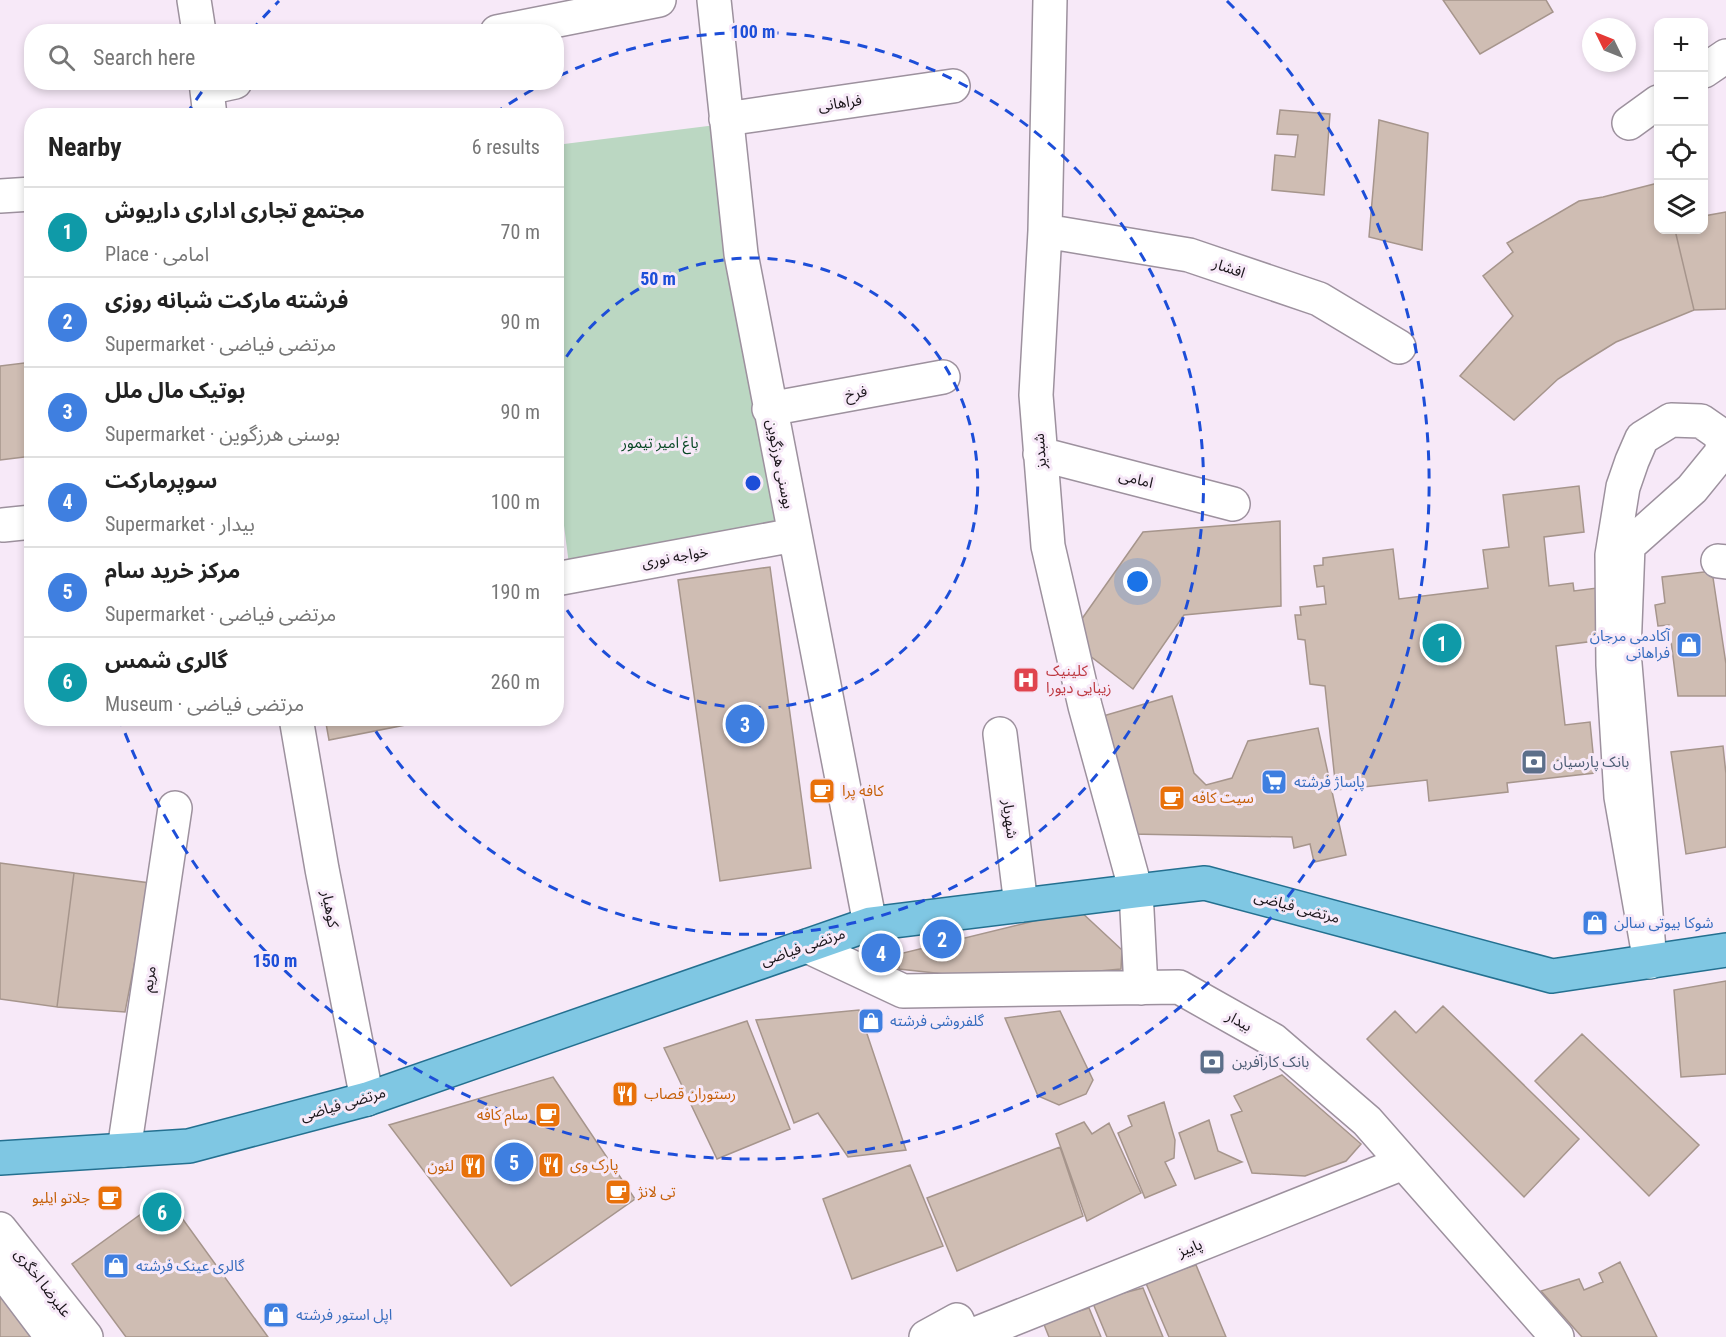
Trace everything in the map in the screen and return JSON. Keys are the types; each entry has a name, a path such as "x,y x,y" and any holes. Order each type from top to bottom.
{"main road":[{"name":"مرتضی فیاضی","path":"0,1158 189,1146 367,1099 870,924 1136,891 1205,883 1552,976 1726,950"}],"street":[{"path":"194,0 197,24"},
{"path":"538,24 659,0"},
{"name":"بوسنی هرزگوین","path":"714,0 741,254 769,409 870,924"},
{"name":"شبدیز","path":"1050,0 1045,231 1036,395 1048,546 1085,706 1136,891 1141,988"},
{"path":"1708,68 1726,56"},
{"name":"فراهانی","path":"726,119 954,86"},
{"path":"1629,123 1654,106"},
{"path":"0,196 24,194"},
{"name":"افشار","path":"1045,231 1189,255 1320,299 1399,347"},
{"name":"فرخ","path":"769,409 943,376"},
{"path":"1671,420 1701,421 1722,435 1723,451 1692,489 1628,546 1624,652 1650,962 1621,797 1612,665 1612,555 1623,487 1642,438 1671,420"},
{"name":"امامی","path":"1040,454 1233,504"},
{"name":"خواجه نوری","path":"564,578 794,535"},
{"name":"کوهیار","path":"297,726 322,869 367,1099"},
{"name":"شهریار","path":"1000,734 1021,905"},
{"name":"مریم","path":"124,1150 175,808"},
{"name":"بیدار","path":"807,946 903,991 1179,987 1273,1040 1367,1121 1557,1337"},
{"name":"پاییز","path":"971,1335 1403,1162"},
{"name":"علیرضا اخگری","path":"0,1228 86,1337"},
{"name":"علیرضا اخگری","path":"0,1268 52,1337"},
{"path":"926,1337 957,1320 971,1335"}],"green space":[{"name":"باغ امیر تیمور","path":"716,125 781,527 569,565 564,525 564,144"}],"building":[{"path":"1443,0 1546,0 1553,12 1480,54"},
{"path":"1280,110 1330,114 1324,195 1272,190 1275,155 1295,157 1298,135 1277,134"},
{"path":"1379,120 1428,133 1422,250 1369,237"},
{"path":"1654,184 1654,234 1676,234 1694,310 1616,342 1558,379 1514,420 1460,376 1513,316 1483,276 1513,252 1507,243 1579,201"},
{"path":"1726,212 1726,309 1694,310 1676,234 1708,234 1708,215"},
{"path":"24,363 24,457 0,460 0,366"},
{"path":"1579,486 1584,532 1544,537 1549,586 1573,583 1574,591 1597,588 1603,640 1556,646 1565,725 1590,722 1595,773 1507,783 1508,792 1429,801 1427,780 1336,790 1325,686 1310,684 1305,640 1298,639 1295,615 1301,615 1300,607 1326,604 1324,586 1317,587 1314,566 1323,565 1323,558 1393,549 1399,599 1488,588 1483,550 1509,547 1503,495"},
{"path":"1280,521 1281,606 1184,615 1133,689 1085,652 1079,623 1143,532"},
{"path":"770,567 811,868 720,881 678,580"},
{"path":"1712,571 1726,664 1726,696 1678,696 1669,625 1658,626 1655,605 1665,603 1662,577"},
{"name":"پاساژ فرشته","path":"1172,696 1194,773 1206,785 1232,778 1248,741 1318,728 1346,855 1314,862 1310,844 1294,848 1292,837 1131,834 1103,716"},
{"path":"326,726 400,726 329,740"},
{"path":"1723,746 1726,774 1726,847 1686,854 1671,752"},
{"path":"0,863 74,873 57,1007 0,999"},
{"path":"74,873 150,883 125,1012 57,1007"},
{"path":"1079,910 1122,950 1121,969 999,980 899,969 899,954"},
{"path":"1726,981 1726,1074 1681,1077 1674,990"},
{"path":"1443,1006 1579,1139 1524,1197 1367,1039 1395,1011 1416,1033"},
{"path":"859,1010 906,1150 848,1157 818,1113 794,1123 756,1020"},
{"path":"1060,1011 1093,1080 1086,1094 1059,1105 1038,1096 1005,1018"},
{"path":"747,1021 790,1129 717,1159 664,1048"},
{"path":"1582,1034 1699,1145 1649,1196 1535,1081"},
{"path":"1282,1075 1361,1144 1346,1161 1305,1176 1252,1173 1231,1115 1242,1111 1234,1096"},
{"path":"553,1077 635,1199 511,1286 389,1125"},
{"path":"1164,1102 1175,1140 1174,1158 1165,1162 1176,1185 1145,1198 1118,1133 1132,1126 1128,1116"},
{"path":"1209,1120 1218,1151 1242,1162 1195,1179 1179,1133"},
{"path":"1084,1122 1092,1134 1109,1123 1141,1193 1087,1221 1056,1134"},
{"path":"1060,1147 1083,1216 957,1271 927,1198"},
{"path":"910,1165 943,1246 852,1279 823,1199"},
{"path":"166,1196 268,1337 126,1337 72,1264"},
{"path":"1620,1262 1657,1337 1582,1337 1541,1291 1579,1279 1584,1290 1603,1282 1599,1273"},
{"path":"1196,1265 1226,1337 1169,1337 1145,1281"},
{"path":"0,1284 42,1337 0,1337"},
{"path":"1143,1288 1163,1337 1107,1337 1092,1301"},
{"path":"1089,1308 1101,1337 1049,1337 1043,1322"}],"place":[{"name":"مجتمع تجاری اداری داریوش","path":"1442,643"},
{"name":"آکادمی مرجان فراهانی","path":"1689,645"},
{"name":"کلینیک زیبایی دیورا","path":"1026,680"},
{"name":"بوتیک مال ملل","path":"745,724"},
{"name":"بانک پارسیان","path":"1534,762"},
{"name":"پاساژ فرشته","path":"1274,782"},
{"name":"کافه پرا","path":"822,791"},
{"name":"سیت کافه","path":"1172,798"},
{"name":"شوکا بیوتی سالن","path":"1595,923"},
{"name":"فرشته مارکت شبانه روزی","path":"942,939"},
{"name":"سوپرمارکت","path":"881,953"},
{"name":"گلفروشی فرشته","path":"871,1021"},
{"name":"بانک کارآفرین","path":"1212,1062"},
{"name":"رستوران قصاب","path":"625,1094"},
{"name":"سام کافه","path":"548,1115"},
{"name":"مرکز خرید سام","path":"514,1162"},
{"name":"پارک وی","path":"551,1165"},
{"name":"لئون","path":"473,1166"},
{"name":"تی لانژ","path":"618,1192"},
{"name":"جلاتو ایلیو","path":"110,1198"},
{"name":"گالری شمس","path":"162,1212"},
{"name":"گالری عینک فرشته","path":"116,1266"},
{"name":"اپل استور فرشته","path":"276,1315"}]}
